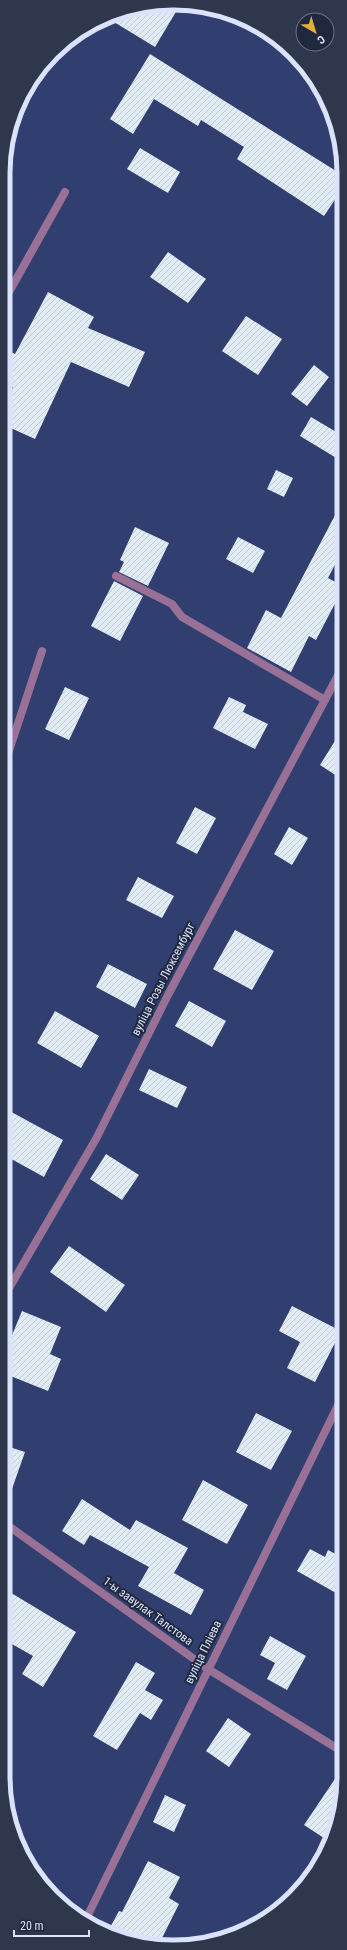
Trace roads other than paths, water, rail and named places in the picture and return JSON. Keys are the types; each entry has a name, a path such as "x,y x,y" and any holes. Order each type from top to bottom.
{"street":[{"path":"10,290 65,192"},
{"path":"116,576 172,604 182,617 325,700"},
{"path":"10,748 42,651"},
{"name":"вуліца Розы Люксембург","path":"10,1287 96,1139 168,995 337,677"},
{"name":"вуліца Пліева","path":"88,1915 337,1407"},
{"name":"1-ы завулак Талстова","path":"10,1527 208,1669 337,1748"}]}
